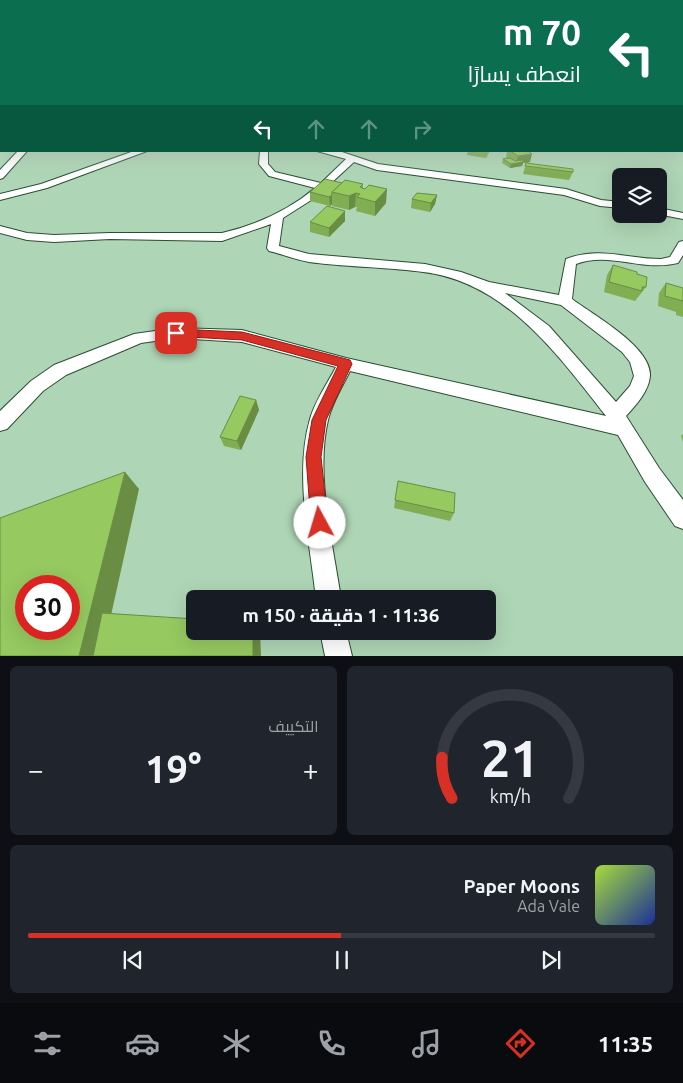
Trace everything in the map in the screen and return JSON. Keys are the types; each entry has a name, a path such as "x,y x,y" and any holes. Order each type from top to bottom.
{"street":[{"path":"0,198 44,186 140,152"},
{"path":"264,152 262,159 266,169 272,174 321,186"},
{"path":"328,152 348,155 377,167 566,192 600,203 612,204"},
{"path":"0,160 20,155"},
{"path":"0,176 20,155"},
{"path":"0,229 18,235 40,238 111,236 222,237 235,234 278,217 309,198 348,155"},
{"path":"667,213 683,216"},
{"path":"278,217 273,248 308,258 425,268 456,275 484,285 565,301 628,348 637,357 644,370 642,384 620,421"},
{"path":"565,301 570,262 578,258 593,255 662,264 674,260 683,245"},
{"path":"484,285 544,330 620,421 652,475 683,518"},
{"path":"0,424 37,386 60,370 100,352 148,337 176,333 242,336 346,364 620,421"},
{"path":"328,590 317,504 314,457 319,420 346,364"},
{"path":"336,640 340,656"}],"building":[{"path":"512,152 529,152 532,154 518,156"},
{"path":"510,158 515,161 523,160 523,162 511,164 503,159"},
{"path":"526,163 573,169 573,172 525,166"},
{"path":"325,179 342,183 329,197 310,192"},
{"path":"345,180 363,184 360,187 365,189 369,185 387,189 375,202 357,197 360,194 356,193 349,196 332,192"},
{"path":"417,193 437,195 431,203 412,199"},
{"path":"327,206 345,211 329,228 310,222"},
{"path":"613,265 647,277 646,287 642,287 642,291 609,282"},
{"path":"666,283 683,288 683,301 665,296"},
{"path":"240,396 256,400 237,441 220,437"},
{"path":"125,472 79,656 0,656 0,518"},
{"path":"398,481 455,493 454,513 395,500"},
{"path":"102,613 186,618 186,640 253,640 253,656 93,656"}],"route":[{"path":"176,333 242,336 346,364 319,420 314,457 320,523"}]}
